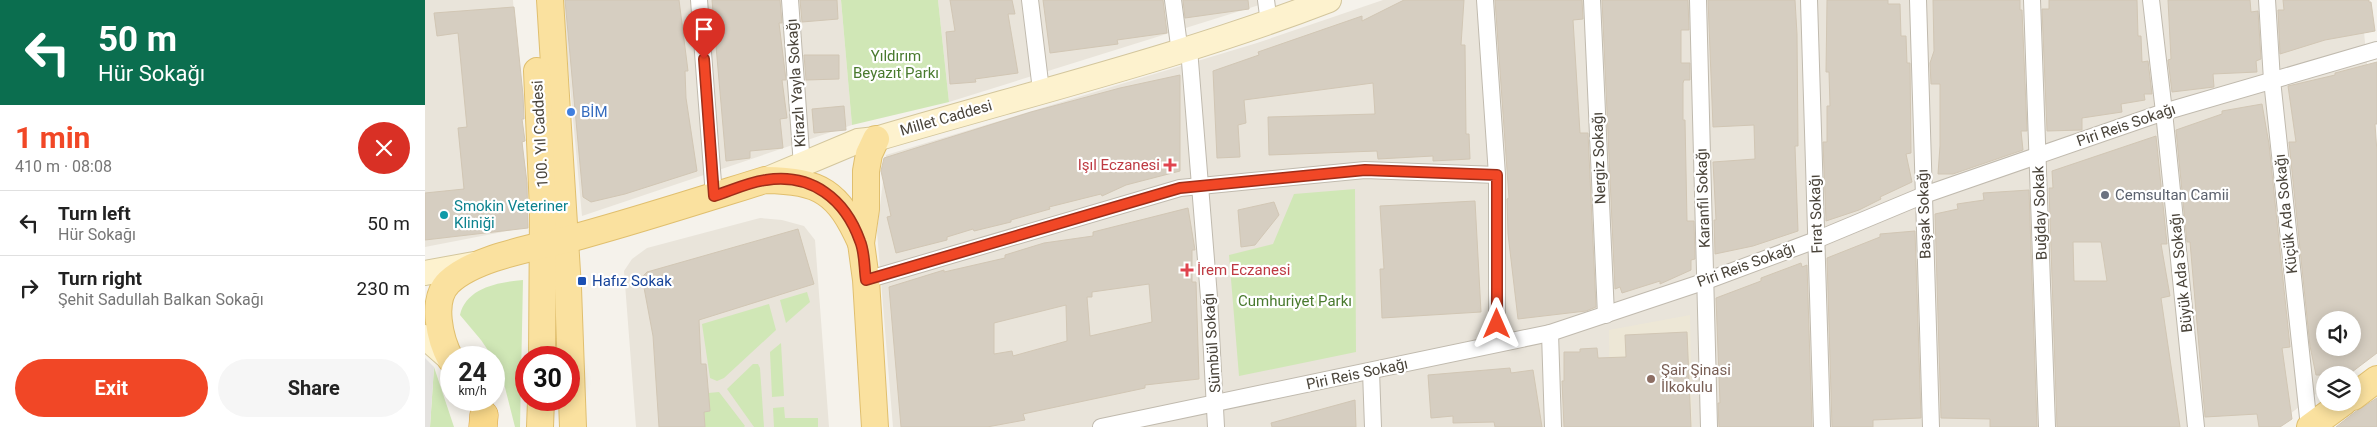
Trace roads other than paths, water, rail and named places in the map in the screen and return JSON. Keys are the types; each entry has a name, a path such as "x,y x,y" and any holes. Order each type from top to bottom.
{"main road":[{"name":"100. Yıl Caddesi","path":"532,0 538,84 573,427"},
{"name":"100. Yıl Caddesi","path":"543,346 554,242 550,0"},
{"name":"Millet Caddesi","path":"425,274 485,262 714,196 802,166 858,141 876,139 1041,90 1184,51 1267,12 1329,0"},
{"path":"861,243 867,209 866,171 869,154 876,139"},
{"path":"765,180 795,180 818,187 834,198 851,221 861,243 866,280 875,427"},
{"path":"445,346 438,312 440,294 449,282 485,262"},
{"path":"425,337 440,350"},
{"path":"2361,391 2377,379"},
{"path":"540,427 541,411"},
{"path":"2309,427 2331,411"}],"street":[{"path":"699,0 714,196"},
{"name":"Kirazlı Yayla Sokağı","path":"790,0 802,166"},
{"path":"1030,0 1041,90"},
{"name":"Sümbül Sokağı","path":"1173,0 1184,51 1201,185 1216,427"},
{"path":"1485,0 1497,175 1497,343"},
{"name":"Nergiz Sokağı","path":"1592,0 1606,316"},
{"name":"Karanfil Sokağı","path":"1698,0 1709,427"},
{"name":"Fırat Sokağı","path":"1809,0 1822,427"},
{"name":"Başak Sokağı","path":"1918,0 1931,427"},
{"name":"Buğday Sokak","path":"2032,0 2047,427"},
{"name":"Büyük Ada Sokağı","path":"2151,0 2196,427"},
{"name":"Küçük Ada Sokağı","path":"2267,0 2272,80 2309,427"},
{"name":"Piri Reis Sokağı","path":"1101,427 1550,333 1606,316 1706,281 1817,240 1924,195 2164,112 2377,50"},
{"path":"866,280 1180,188 1365,170 1497,175"},
{"path":"1550,333 1553,427"},
{"path":"1371,371 1373,427"}],"place":[{"name":"BİM","path":"571,112"},
{"name":"Işıl Eczanesi","path":"1170,165"},
{"name":"Cemsultan Camii","path":"2105,195"},
{"name":"Smokin Veteriner Kliniği","path":"444,215"},
{"name":"İrem Eczanesi","path":"1187,270"},
{"name":"Hafız Sokak","path":"582,281"},
{"name":"Şair Şinasi İlkokulu","path":"1651,379"}],"park label":[{"name":"Yıldırım Beyazıt Parkı","path":"896,64"},
{"name":"Cumhuriyet Parkı","path":"1295,301"}]}
